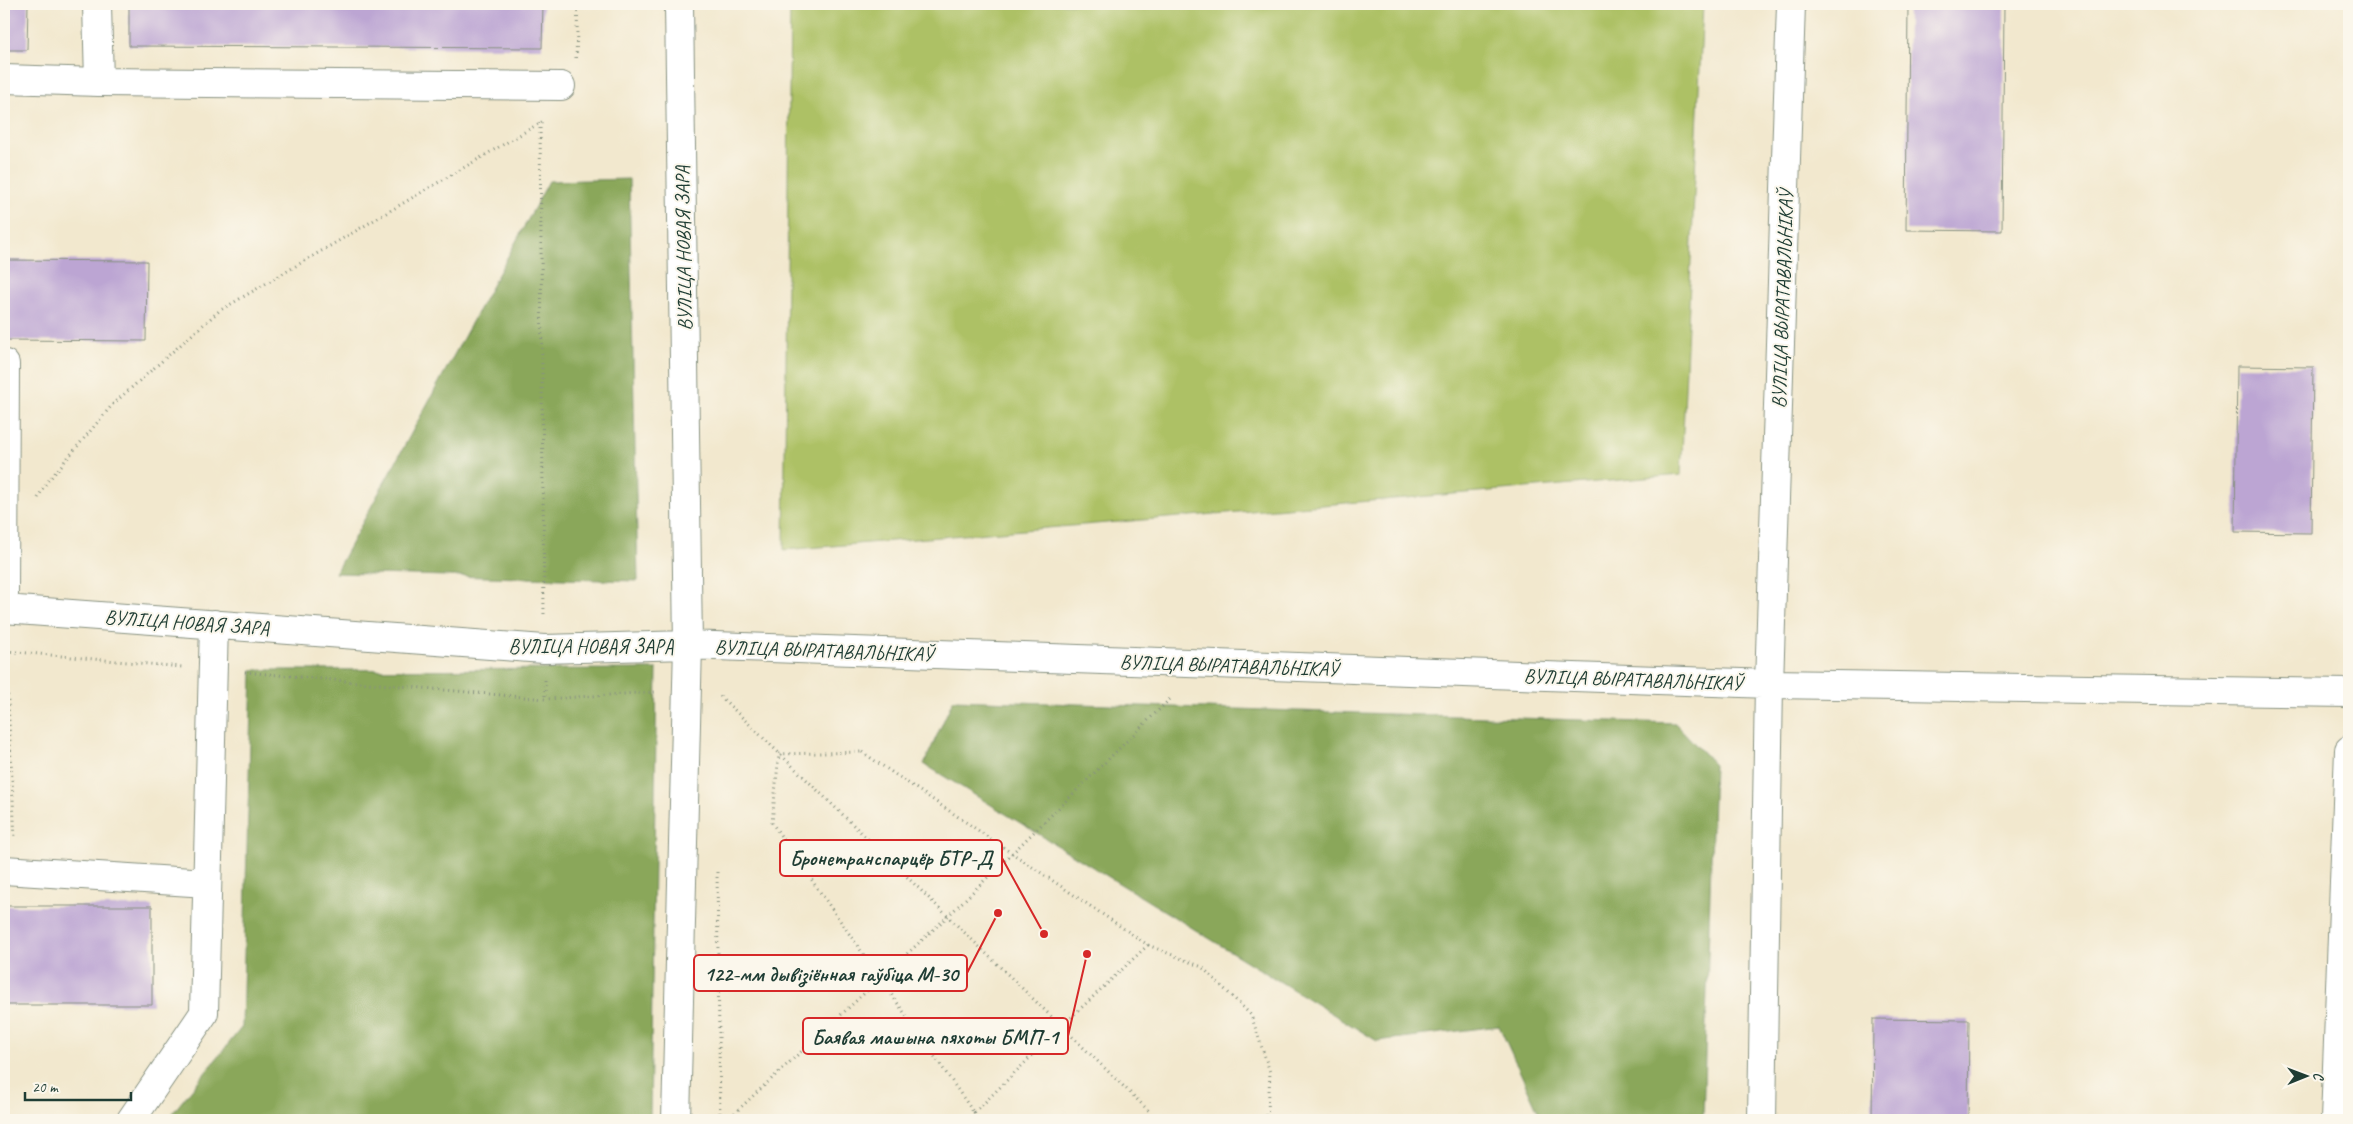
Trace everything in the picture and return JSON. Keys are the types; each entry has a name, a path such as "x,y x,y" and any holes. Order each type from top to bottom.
{"street":[{"path":"98,4 99,82"},
{"name":"ВУЛІЦА НОВАЯ ЗАРА","path":"4,620 214,624 544,649 688,645 679,4"},
{"name":"ВУЛІЦА ВЫРАТАВАЛЬНІКАЎ","path":"1762,1120 1769,684 1791,4"},
{"path":"4,79 99,82 569,76"},
{"path":"4,595 5,364"},
{"path":"131,1120 204,1013 214,624"},
{"path":"676,1120 688,645"},
{"name":"ВУЛІЦА ВЫРАТАВАЛЬНІКАЎ","path":"688,645 1769,684"},
{"path":"1769,684 2349,692"},
{"path":"2335,1120 2349,750"},
{"path":"10,858 207,883"}],"path":[{"path":"569,76 578,4"},
{"path":"36,502 44,486 113,404 219,311 546,119"},
{"path":"540,123 545,699"},
{"path":"4,620 10,858"},
{"path":"6,651 192,668"},
{"path":"241,672 545,699 688,690"},
{"path":"715,702 715,692 1148,1111"},
{"path":"728,1120 947,917 1172,697"},
{"path":"779,754 862,752 1148,945 1202,967 1250,1015 1270,1072 1268,1112 1265,1120"},
{"path":"779,754 772,822 978,1120"},
{"path":"717,871 720,1120"},
{"path":"966,1120 1148,945"}],"green space":[{"path":"790,4 1703,4 1681,475 784,550"},
{"path":"629,179 638,581 335,573 549,181"},
{"path":"657,669 650,1120 167,1120 242,1027 252,670"},
{"path":"953,700 1675,723 1714,764 1703,1120 1542,1120 1499,1026 1377,1041 924,764"}],"building":[{"path":"4,4 28,4 27,50 4,50"},
{"path":"129,4 543,4 542,48 129,46"},
{"path":"1908,4 2004,4 2002,231 1906,230"},
{"path":"4,260 147,261 146,341 4,340"},
{"path":"2237,366 2313,367 2311,533 2235,532"},
{"path":"4,906 152,906 152,1005 4,1005"},
{"path":"1873,1019 1969,1020 1968,1120 1872,1120"}],"place":[{"name":"122-мм дывізіённая гаўбіца М-30","path":"998,913"},
{"name":"Бронетранспарцёр БТР-Д","path":"1044,934"},
{"name":"Баявая машына пяхоты БМП-1","path":"1087,954"}]}
